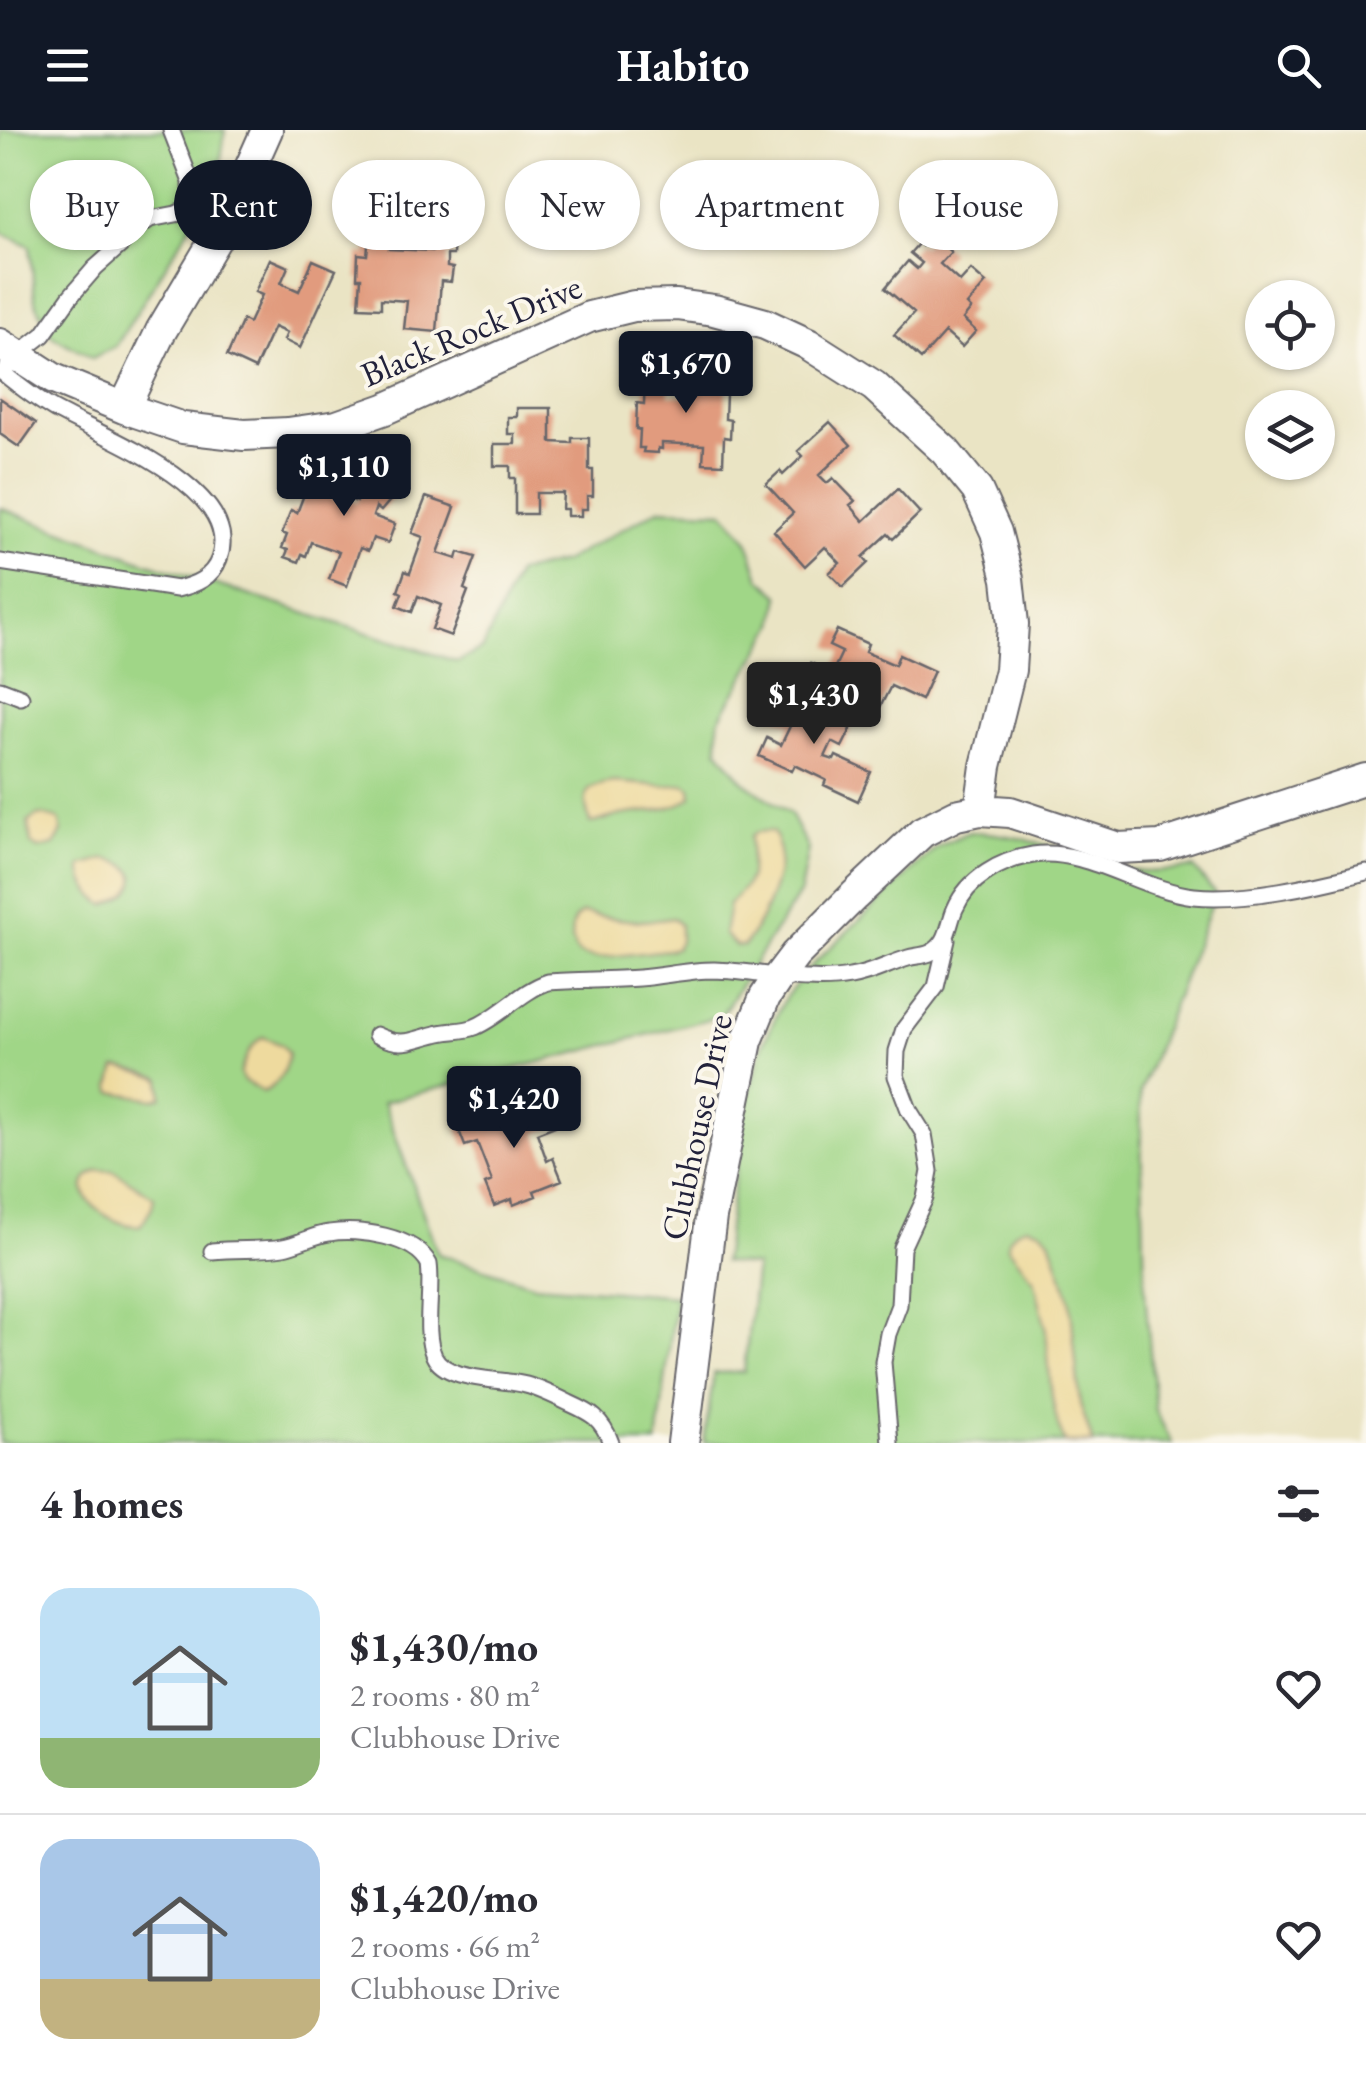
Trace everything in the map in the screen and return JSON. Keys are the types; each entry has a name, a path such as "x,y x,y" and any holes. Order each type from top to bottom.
{"street":[{"path":"124,408 160,331 227,220 266,130"},
{"name":"Black Rock Drive","path":"8,350 54,380 124,408 183,428 244,435 337,426 386,409 589,317 634,306 714,310 765,324 808,344 874,386 946,451 978,490 996,532 1008,578 1013,624 1010,670 986,766 980,810"},
{"path":"980,810 1010,812 1118,848 1160,846 1366,779"},
{"name":"Clubhouse Drive","path":"683,1443 712,1218 747,1042 765,997 795,955 922,832 956,815 980,810"}],"lane":[{"path":"0,562 177,589 209,576 218,563 222,535 218,521 195,491 144,458 50,408 3,373 8,350 43,335 94,268 140,224 176,214 191,202 191,182 171,130"},
{"path":"0,689 20,697"},
{"path":"890,1443 883,1362 899,1305 902,1248 925,1198 930,1171 924,1134 909,1110 896,1076 897,1051 904,1029 936,987 958,903 978,878 1008,862 1038,854 1067,856 1158,888 1194,896 1241,895 1313,885 1366,872"},
{"path":"376,1035 408,1043 472,1029 548,982 712,970 836,979 930,953 949,931"},
{"path":"212,1251 287,1246 336,1232 387,1237 416,1248 429,1264 430,1332 436,1362 458,1374 525,1384 558,1398 595,1416 606,1428 611,1443"}],"green space":[{"path":"0,130 225,130 221,160 174,160 175,250 116,346 92,358 51,335 35,301 30,250 154,250 154,160 30,160 30,246 0,232"},
{"path":"0,508 142,561 458,662 483,648 517,573 563,562 659,509 724,511 748,541 760,578 780,595 775,624 719,720 718,750 743,781 790,814 808,849 800,892 721,1016 383,1102 438,1254 535,1285 676,1296 657,1443 0,1443"},
{"path":"969,832 1011,836 1131,870 1194,868 1215,894 1140,1092 1145,1292 1155,1410 1172,1443 704,1443 714,1373 744,1372 756,1266 723,1262 744,1111 763,1044 785,998 814,963 938,846"}],"sand":[{"path":"615,782 685,784 691,788 692,797 667,808 590,823 588,792"},
{"path":"42,815 59,820 62,832 54,845 38,849 31,844 28,822"},
{"path":"773,832 778,844 773,890 744,946 736,946 724,934 729,905 750,876 751,836"},
{"path":"106,859 128,868 134,880 126,894 105,905 88,889 82,866"},
{"path":"583,913 639,921 673,918 680,925 680,941 669,950 597,958 581,955 574,946 572,929 575,919"},
{"path":"263,1037 282,1045 288,1053 281,1076 263,1092 240,1074 251,1048"},
{"path":"116,1068 158,1077 162,1097 112,1092"},
{"path":"99,1170 114,1171 154,1197 141,1225 106,1216 87,1198 87,1178"},
{"path":"1027,1226 1041,1230 1050,1239 1070,1299 1080,1404 1093,1443 1065,1443 1056,1418 1036,1287 1008,1247 1013,1234"}],"building":[{"path":"368,250 453,250 453,255 447,255 447,267 453,268 451,282 441,281 437,332 404,329 407,301 381,299 381,308 359,307 358,254 367,255"},
{"path":"949,250 940,264 960,282 971,270 986,283 967,305 971,309 963,319 976,331 962,347 945,332 921,359 894,335 914,313 885,288 908,261 917,269 922,263 910,253"},
{"path":"270,259 288,267 281,283 299,291 313,260 336,270 300,348 284,340 287,333 274,327 255,369 227,356 243,320 249,323 262,295 255,292"},
{"path":"698,369 727,370 725,419 731,420 730,438 724,437 723,464 703,463 704,445 662,443 658,453 643,452 644,448 639,448 640,430 636,429 637,403 644,404 645,377 669,378 669,395 696,396"},
{"path":"0,398 36,423 19,447 0,434"},
{"path":"517,408 551,408 551,442 572,443 572,438 589,438 593,496 587,496 587,509 581,509 581,516 567,516 567,509 562,509 563,493 536,493 536,514 515,514 515,478 510,478 510,466 494,466 494,444 515,444 515,434 508,434 508,417 517,417"},
{"path":"830,422 851,445 819,475 827,483 833,478 855,501 850,505 864,521 898,489 920,513 893,539 888,534 863,557 868,563 843,587 829,573 840,563 825,547 805,566 774,531 793,513 766,484 780,471 783,475 803,456 798,451"},
{"path":"388,456 402,468 395,476 404,484 381,511 376,507 373,516 395,524 388,543 373,538 368,551 360,548 347,586 329,579 339,552 311,542 299,562 285,557 288,550 282,548 287,535 282,533 291,510 297,513 308,484 341,501 343,497 357,502 360,492 351,484 374,457 382,464"},
{"path":"426,497 455,507 438,553 457,559 459,552 476,557 451,636 432,629 441,605 418,596 412,612 397,606 405,571 410,573 423,537 412,533"},
{"path":"837,630 868,644 865,652 895,665 899,655 934,671 921,700 891,686 874,719 800,686 811,663 832,673 842,652 829,646"},
{"path":"775,693 800,705 802,701 819,708 817,712 851,729 842,747 832,742 825,757 834,760 836,756 871,772 858,801 795,765 792,771 759,756 767,738 781,745 791,724 766,712"},
{"path":"544,1096 555,1126 537,1133 547,1161 553,1158 562,1180 513,1205 512,1199 494,1206 485,1184 492,1181 477,1142 465,1146 458,1128"}]}
